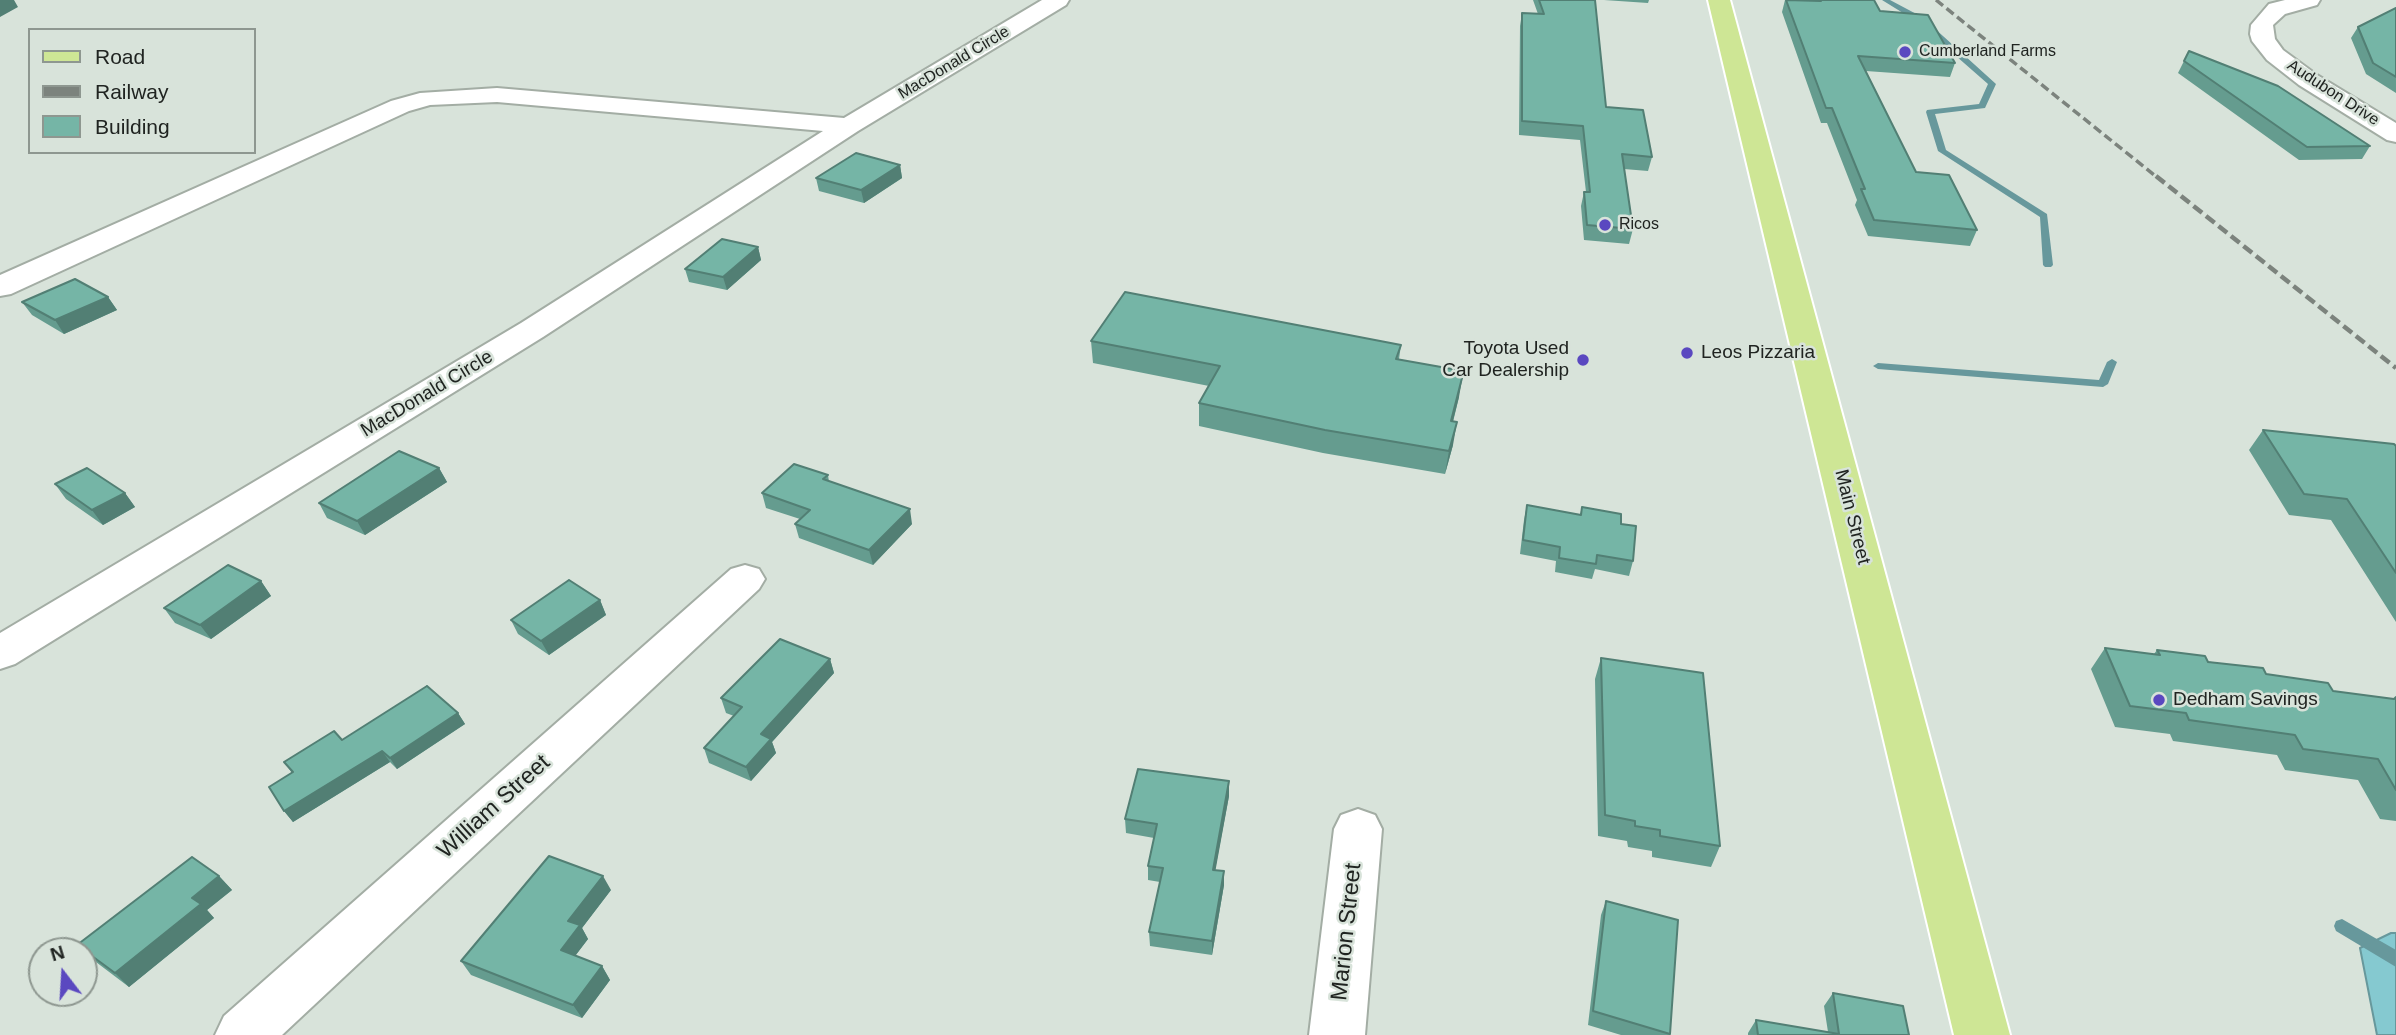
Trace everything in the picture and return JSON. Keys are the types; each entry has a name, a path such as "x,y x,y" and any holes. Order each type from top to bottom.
{"main road":[{"name":"Main Street","path":"1719,0 1982,1035"}],"street":[{"name":"MacDonald Circle","path":"0,653 532,330 849,126 1058,0"},
{"name":"Audubon Drive","path":"2309,0 2277,9 2268,17 2262,25 2261,34 2264,41 2275,55 2308,80 2396,134"},
{"path":"0,287 400,106 429,98 497,95 849,126"},
{"name":"William Street","path":"243,1035 745,579"},
{"name":"Marion Street","path":"1337,1035 1358,829"}],"water":[{"path":"2396,933 2396,1035 2377,1035 2360,948"}],"building":[{"path":"1539,0 1595,0 1606,107 1643,110 1652,157 1622,154 1633,229 1587,225 1584,192 1590,192 1583,126 1522,121 1522,13 1544,14"},
{"path":"1786,0 1874,0 1880,11 1928,15 1955,63 1858,56 1916,172 1949,175 1977,230 1874,220 1861,189 1865,189 1832,108 1826,108"},
{"path":"2396,8 2396,77 2373,63 2358,27"},
{"path":"2189,51 2278,86 2370,146 2307,147 2184,61"},
{"path":"856,153 900,165 861,190 816,178"},
{"path":"722,239 758,247 723,277 685,269"},
{"path":"75,279 108,297 55,320 22,302"},
{"path":"1125,292 1401,345 1396,359 1458,370 1457,373 1463,374 1451,421 1457,422 1449,451 1325,430 1199,403 1220,366 1091,341"},
{"path":"2263,430 2396,446 2396,573 2347,499 2304,494"},
{"path":"399,451 439,468 357,521 319,503"},
{"path":"794,464 828,475 823,479 910,509 869,550 795,524 810,510 762,493"},
{"path":"87,468 125,493 92,510 55,484"},
{"path":"1527,505 1581,515 1582,507 1621,514 1621,524 1636,526 1633,561 1597,555 1596,564 1559,558 1560,547 1523,540"},
{"path":"228,565 261,581 200,625 164,608"},
{"path":"569,580 600,600 541,641 511,620"},
{"path":"780,639 830,659 761,734 771,739 746,767 704,748 742,707 721,698"},
{"path":"2105,648 2160,655 2157,650 2205,656 2208,662 2263,668 2266,674 2328,683 2333,691 2394,699 2396,697 2396,790 2378,759 2303,749 2295,735 2189,720 2186,713 2130,706"},
{"path":"1601,658 1703,673 1720,846 1660,836 1660,830 1635,826 1635,821 1605,815"},
{"path":"427,686 458,713 390,758 382,751 284,811 269,787 293,772 284,762 334,731 342,740"},
{"path":"1138,769 1229,781 1213,870 1224,871 1212,941 1149,932 1163,868 1148,866 1157,824 1125,819"},
{"path":"549,856 603,876 568,921 580,925 561,950 602,966 573,1005 461,961"},
{"path":"192,857 219,876 192,898 201,904 115,973 98,960 98,937 87,937"},
{"path":"1606,901 1678,920 1670,1034 1593,1011"},
{"path":"1833,993 1903,1006 1909,1035 1758,1035 1756,1020 1839,1034"}],"waterway":[{"path":"1885,0 1919,19 1992,84 1982,106 1930,112 1942,151 2044,216 2048,265"},
{"path":"1878,366 2103,384 2112,362"},
{"path":"2342,926 2396,959"}],"railway":[{"path":"1936,0 2158,178"},
{"path":"2156,176 2396,368"}],"place":[{"name":"Cumberland Farms","path":"1905,52"},
{"name":"Ricos","path":"1605,225"},
{"name":"Leos Pizzaria","path":"1687,353"},
{"name":"Toyota Used Car Dealership","path":"1583,360"},
{"name":"Dedham Savings","path":"2159,700"}]}
